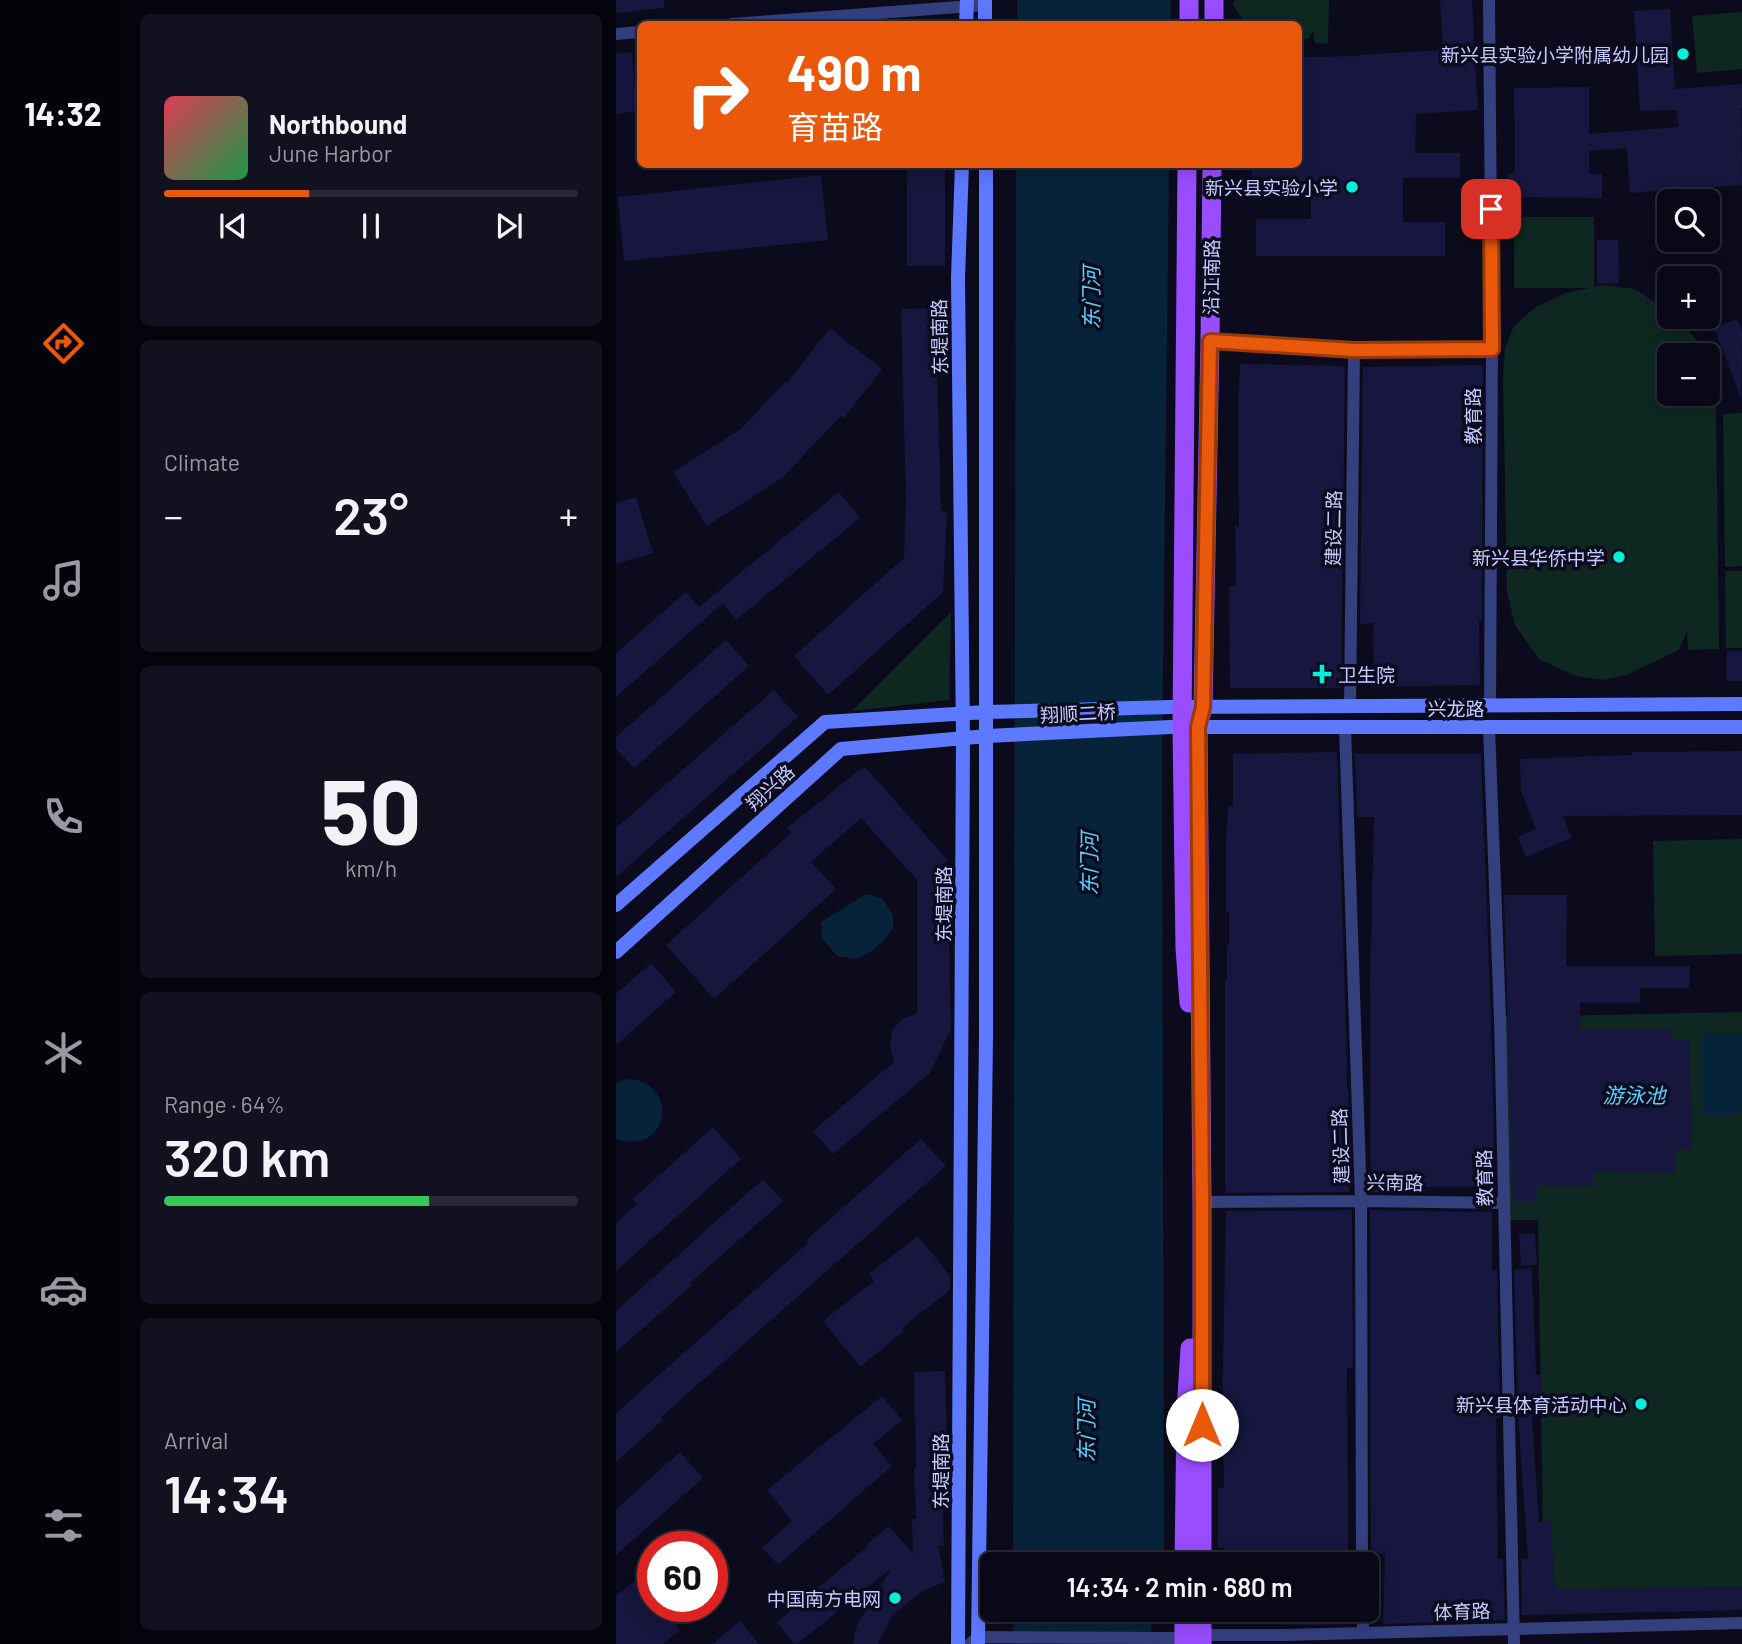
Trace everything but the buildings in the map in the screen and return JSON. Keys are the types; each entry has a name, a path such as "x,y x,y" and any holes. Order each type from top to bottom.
{"main road":[{"path":"1189,0 1189,21"},
{"path":"1214,0 1214,21"},
{"path":"985,2 985,21"},
{"path":"966,21 967,3"},
{"name":"东堤南路","path":"958,1644 963,738 958,278 962,168"},
{"path":"976,1642 986,1038 986,168"},
{"name":"沿江南路","path":"1187,168 1176,707 1184,727 1202,1202 1202,1552"},
{"name":"沿江南路","path":"1184,1552 1186,1412 1190,1353 1189,1020 1185,948 1184,727 1203,707 1212,168"},
{"name":"兴龙路","path":"1176,707 1742,704"},
{"name":"翔顺二桥","path":"987,712 1176,707"},
{"name":"翔兴路","path":"616,905 825,722 987,712"},
{"name":"翔顺二桥","path":"987,736 1184,727"},
{"name":"兴龙路","path":"1184,727 1742,727"},
{"name":"翔兴路","path":"616,952 841,749 987,736"},
{"path":"1188,1622 1193,1639"},
{"path":"1193,1639 1198,1622"}],"street":[{"name":"教育路","path":"1489,0 1492,349 1490,706"},
{"path":"766,21 985,2"},
{"path":"616,34 637,32"},
{"path":"1210,341 1354,350 1492,349"},
{"name":"建设二路","path":"1350,706 1354,350"},
{"name":"建设二路","path":"1345,727 1361,1201 1363,1552"},
{"name":"教育路","path":"1489,727 1500,1017 1514,1644"},
{"name":"兴南路","path":"1202,1202 1504,1203"},
{"path":"1363,1622 1363,1633"},
{"name":"体育路","path":"976,1642 1193,1639 1742,1623"}],"green space":[{"path":"1234,0 1329,0 1328,44 1315,43 1313,31 1309,38 1302,40 1302,21 1243,21 1233,4"},
{"path":"1742,12 1742,69 1697,73 1692,16"},
{"path":"1514,217 1594,217 1594,287 1601,285 1635,289 1657,304 1657,329 1686,329 1698,341 1699,343 1657,343 1657,406 1716,406 1719,649 1688,650 1687,632 1679,650 1626,675 1604,680 1576,676 1539,659 1515,625 1507,592 1503,375 1505,348 1514,326 1536,307 1566,293 1589,288 1514,288"},
{"path":"1742,413 1742,566 1725,567 1723,414"},
{"path":"1725,571 1742,571 1742,648 1726,648"},
{"path":"951,612 949,700 852,711"},
{"path":"1742,839 1742,954 1655,956 1653,841"},
{"name":"新兴县体育活动中心","path":"1742,1012 1742,1587 1544,1591 1538,1220 1504,1220 1500,1017"}],"water":[{"path":"1017,0 1171,0 1170,21 1017,21"},
{"name":"东门河","path":"1016,168 1169,168 1162,756 1164,1552 1013,1552"},
{"path":"866,894 883,899 893,915 893,928 873,950 857,959 837,956 822,938 821,922"},
{"path":"1742,1033 1742,1109 1735,1116 1703,1116 1702,1034"},
{"path":"632,1079 647,1085 657,1094 662,1106 662,1118 657,1130 647,1138 634,1142 616,1139 616,1084"},
{"path":"1013,1622 1152,1622 1150,1644 1013,1644"}],"place":[{"name":"新兴县实验小学附属幼儿园","path":"1683,54"},
{"name":"新兴县实验小学","path":"1352,187"},
{"name":"新兴县华侨中学","path":"1619,557"},
{"name":"卫生院","path":"1322,674"},
{"name":"新兴县体育活动中心","path":"1641,1404"},
{"name":"中国南方电网","path":"895,1598"}],"route":[{"path":"1202,1425 1198,727 1203,707 1210,341 1354,350 1492,349 1491,209"}],"water label":[{"name":"游泳池","path":"1634,1094"}]}
